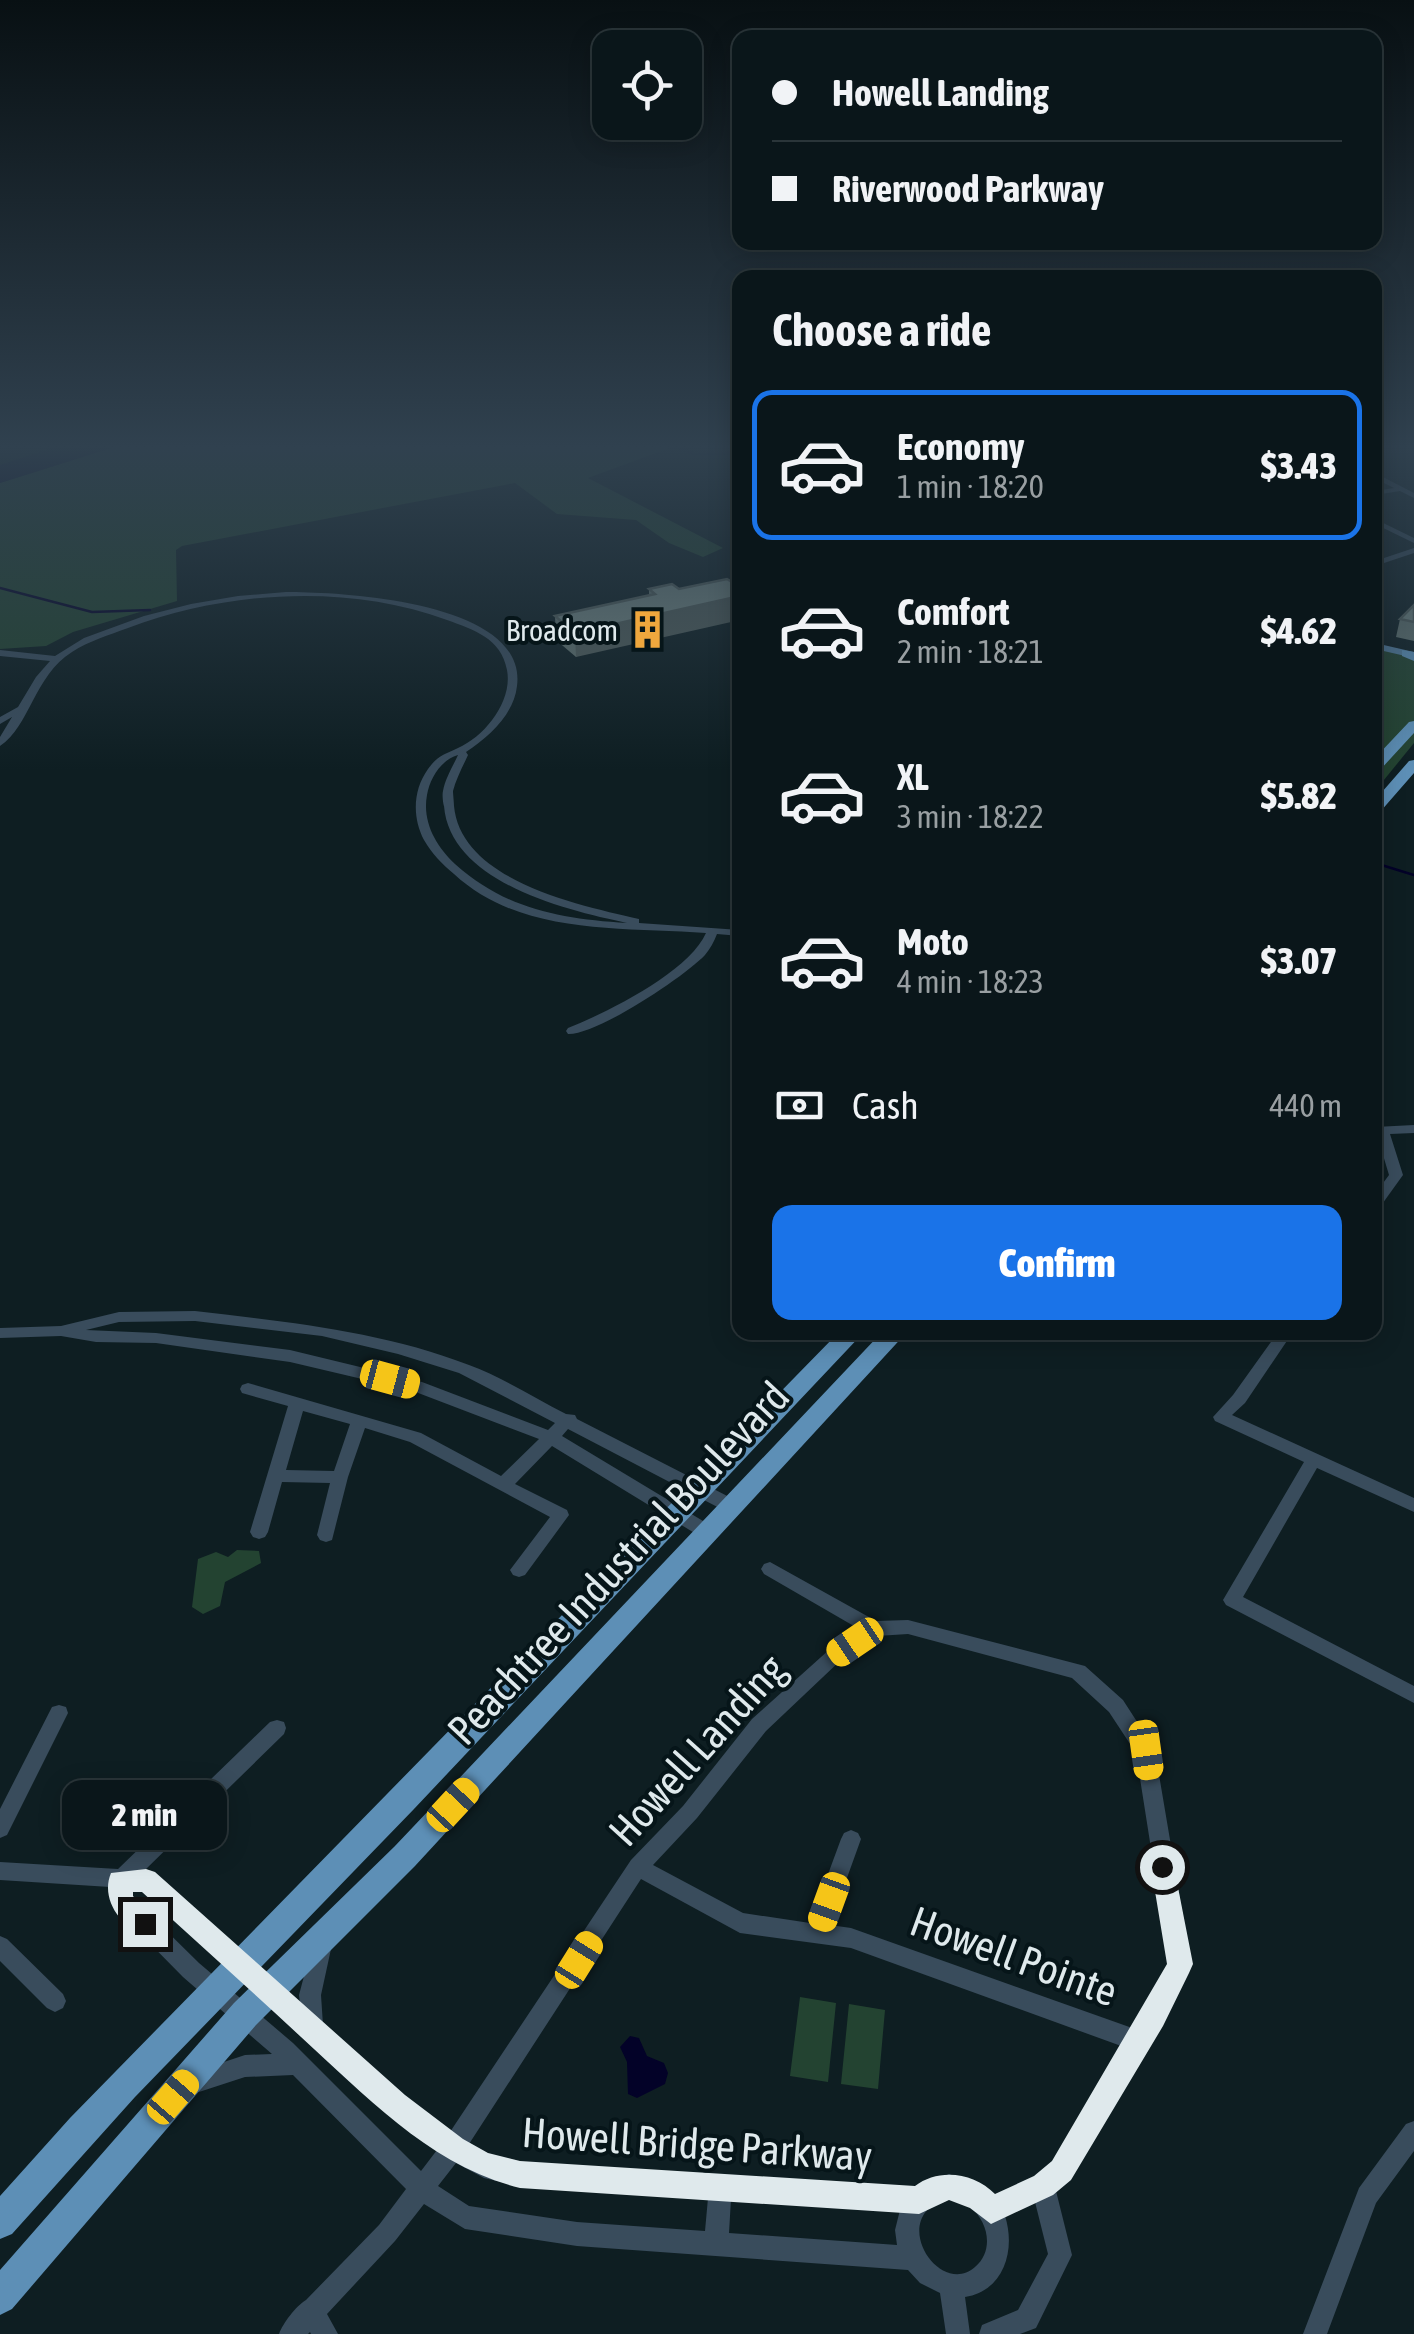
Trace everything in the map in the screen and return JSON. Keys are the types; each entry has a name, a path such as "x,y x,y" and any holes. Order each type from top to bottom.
{"highway":[{"path":"1382,760 1414,725"},
{"path":"1382,801 1414,764"},
{"name":"Peachtree Industrial Boulevard","path":"0,2222 125,2082 468,1734 676,1512 845,1340"},
{"name":"Peachtree Industrial Boulevard","path":"0,2297 244,2014 405,1856 889,1340"}],"main road":[{"path":"1382,648 1412,655"}],"street":[{"path":"1382,561 1408,552"},
{"path":"1399,555 1414,560"},
{"path":"0,722 18,710 56,658 129,623 220,602 326,596 420,608 494,638 512,662 513,696 487,730 461,751 441,760 420,794 424,834 442,859 466,880 493,895 547,916 590,926 649,926"},
{"path":"0,653 56,658"},
{"path":"0,742 14,727 18,710"},
{"path":"461,751 446,798 458,841 516,884 570,907 649,926 732,932"},
{"path":"572,1030 597,1022 625,1006 702,951 714,930"},
{"path":"1382,1131 1414,1129"},
{"path":"1382,1139 1396,1175 1382,1194"},
{"path":"61,1331 119,1317 194,1316 322,1331 465,1369 733,1507"},
{"path":"0,1333 61,1331 271,1353 363,1372 444,1395 551,1437 707,1532"},
{"path":"1280,1340 1239,1400 1222,1416 1414,1506"},
{"path":"248,1390 415,1437 561,1514 519,1570"},
{"path":"259,1532 297,1403"},
{"path":"504,1485 569,1420"},
{"path":"326,1536 340,1476 359,1421"},
{"path":"1313,1460 1232,1600 1414,1695"},
{"path":"276,1476 340,1476"},
{"path":"770,1569 874,1629 908,1627 1078,1672 1116,1706 1146,1750 1180,1964 1140,2042 1062,2171 1043,2186 991,2210"},
{"name":"Howell Landing","path":"291,2334 388,2232 453,2148 638,1867 690,1812 759,1725 836,1654 874,1629"},
{"path":"0,1830 59,1712"},
{"path":"277,1728 120,1881 122,1901 297,2064 422,2189 465,2217 482,2222 914,2258"},
{"path":"818,1933 852,1839"},
{"name":"Howell Pointe","path":"638,1867 740,1922 851,1938 1140,2042"},
{"name":"Howell Bridge Parkway","path":"0,1871 146,1880 396,2105 484,2166 520,2174 919,2200"},
{"path":"313,2032 311,1977 324,1938"},
{"path":"0,1946 55,2001"},
{"path":"173,2097 218,2072 246,2066 297,2064"},
{"path":"1315,2334 1367,2196 1414,2132"},
{"path":"949,2186 980,2197 991,2210 1001,2244 989,2274 976,2283 950,2285 931,2278 914,2258 907,2237 908,2221 919,2200 934,2189 949,2186"},
{"path":"991,2334 1027,2319 1060,2255 1043,2186"},
{"path":"716,2244 720,2188"},
{"path":"950,2285 958,2334"},
{"path":"310,2312 326,2334"}],"green space":[{"path":"0,552 176,552 177,601 73,632 46,646 0,649"},
{"path":"1382,649 1414,656 1414,743 1382,782"},
{"path":"237,1550 259,1551 261,1563 225,1582 220,1606 203,1614 192,1607 198,1559 216,1552 228,1557"},
{"path":"800,1997 836,2003 828,2082 790,2076"},
{"path":"849,2004 885,2010 878,2089 841,2084"}],"water":[{"path":"630,2036 639,2038 647,2056 664,2063 668,2073 665,2084 637,2098 628,2094 627,2062 620,2047"}],"building":[{"path":"727,579 732,582 732,598 575,633 555,616 655,594 649,589 672,584 679,589"},
{"path":"1414,605 1414,622 1400,619"}],"waterway":[{"path":"0,588 92,612 150,610"},
{"path":"1382,865 1414,875"}],"place":[{"name":"Broadcom","path":"648,630"}],"route":[{"path":"145,1924 122,1901 120,1881 146,1880 396,2105 484,2166 520,2174 919,2200 934,2189 949,2186 980,2197 991,2210 1043,2186 1062,2171 1154,2017 1180,1964 1162,1867"}]}
